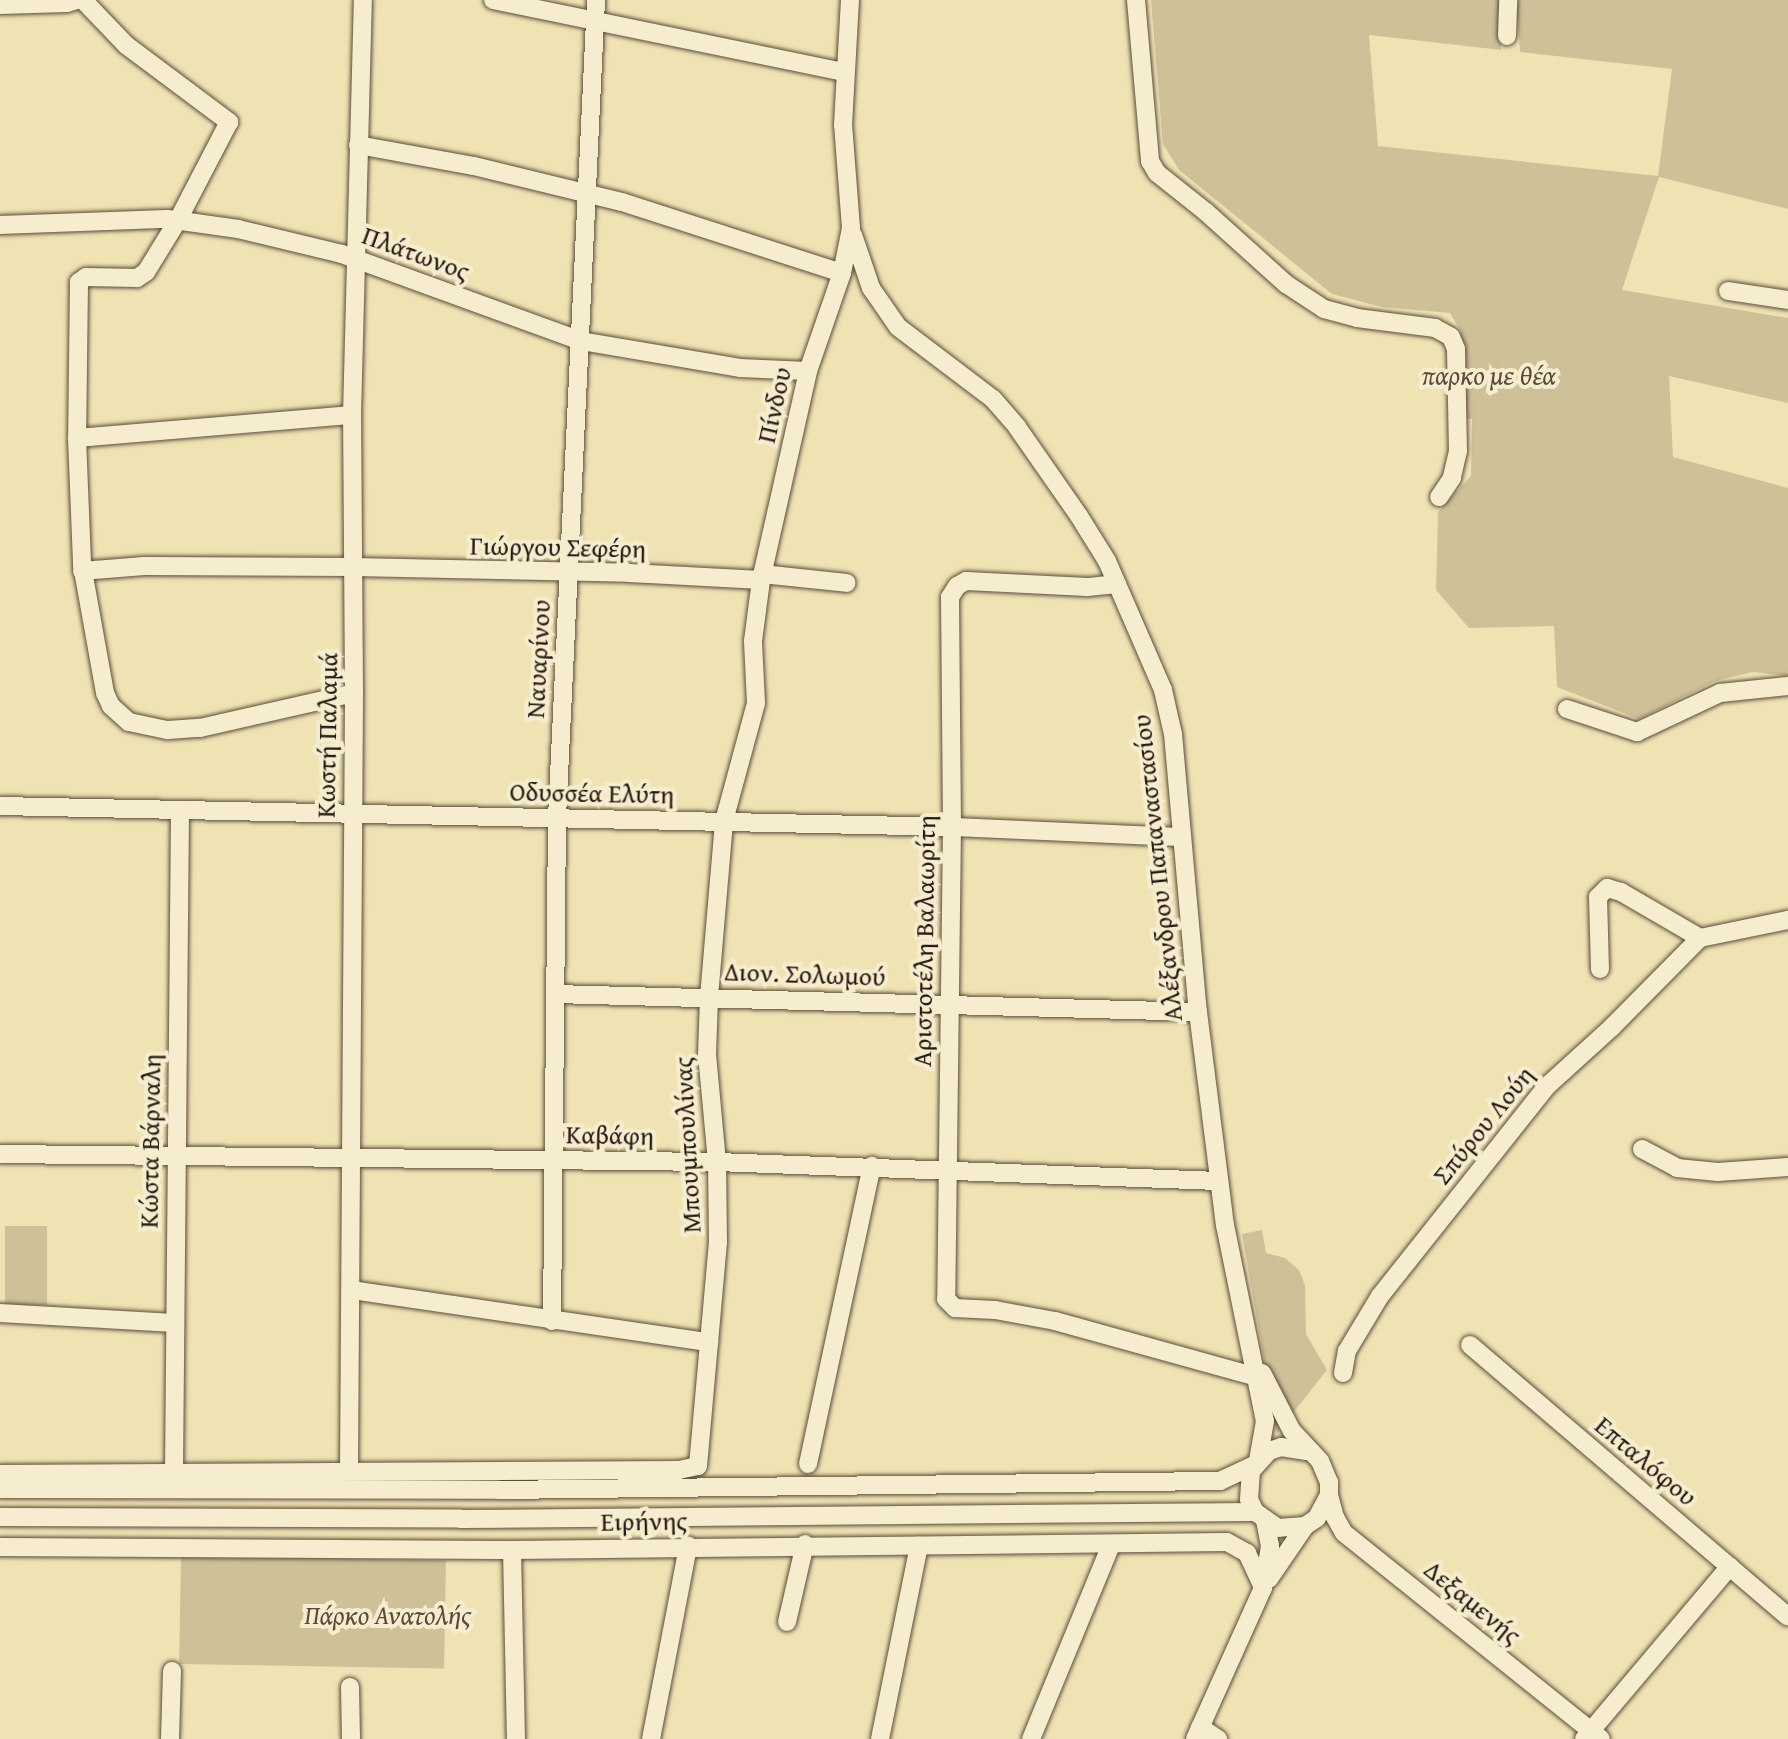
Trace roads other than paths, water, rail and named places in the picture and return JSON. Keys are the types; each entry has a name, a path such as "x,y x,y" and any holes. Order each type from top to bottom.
{"street":[{"path":"0,5 77,0"},
{"path":"83,0 126,45 229,122 178,220 142,276 86,277 79,282 77,438 82,571 102,684 111,706 134,725 168,730 200,728 354,693"},
{"name":"Κωστή Παλαμά","path":"349,1471 353,1158 352,415 363,0"},
{"path":"493,0 845,72"},
{"name":"Ναυαρίνου","path":"552,1321 557,818 596,0"},
{"name":"Πίνδου","path":"724,821 756,703 753,641 761,577 808,371 842,273 851,228 844,150 850,0"},
{"path":"1136,0 1150,161 1157,173 1286,284 1324,309 1357,318 1435,328 1451,337 1456,349 1458,451 1452,478 1439,497"},
{"path":"1507,36 1508,0"},
{"path":"358,145 474,166 588,193 732,235 842,273"},
{"name":"Πλάτωνος","path":"0,225 178,220 278,238 357,259 581,341 740,368 808,371"},
{"name":"Αλέξανδρου Παπαναστασίου","path":"851,228 871,288 898,327 993,399 1017,427 1079,516 1117,584 1168,706 1198,1012 1219,1181 1233,1272 1265,1421 1256,1462"},
{"path":"1728,291 1788,300"},
{"path":"77,438 352,415"},
{"name":"Γιώργου Σεφέρη","path":"82,571 144,566 354,567 761,577 847,583"},
{"name":"Αριστοτέλη Βαλαωρίτη","path":"1117,584 1087,587 966,581 957,586 950,597 951,1005 946,1299 955,1308 995,1310 1055,1321 1257,1377"},
{"path":"1567,709 1637,732 1720,693 1788,686"},
{"name":"Οδυσσέα Ελύτη","path":"0,806 724,821 1182,837"},
{"name":"Κώστα Βάρναλη","path":"174,1472 180,810"},
{"name":"Μπουμπουλίνας","path":"349,1471 679,1470 698,1466 718,1242 717,1162 710,1108 709,997 724,821"},
{"path":"1600,969 1598,897 1603,889 1621,892 1700,938 1788,920"},
{"name":"Σπύρου Λούη","path":"1343,1373 1347,1351 1380,1296 1547,1086 1612,1027 1700,938"},
{"name":"Διον. Σολωμού","path":"555,994 1198,1012"},
{"path":"1642,1149 1677,1168 1718,1172 1788,1167"},
{"name":"Καβάφη","path":"0,1154 717,1162 1219,1181"},
{"path":"808,1464 872,1166"},
{"path":"351,1290 709,1342"},
{"path":"0,1313 174,1323"},
{"name":"Επταλόφου","path":"1470,1345 1788,1617"},
{"path":"1218,1739 1197,1733 1263,1588 1305,1526 1317,1518 1329,1495 1325,1469 1292,1431 1252,1353"},
{"path":"0,1489 499,1490 1220,1481 1281,1447 1307,1451"},
{"path":"1256,1462 1247,1485 1270,1546 1263,1588"},
{"path":"0,1474 349,1471"},
{"name":"Δεξαμενής","path":"1329,1495 1335,1517 1344,1533 1592,1736"},
{"path":"0,1517 1260,1516 1278,1528 1305,1526"},
{"name":"Ειρήνης","path":"0,1547 512,1550 805,1544 919,1546 1227,1542 1247,1553 1263,1588"},
{"path":"787,1622 805,1544"},
{"path":"1031,1739 1111,1545"},
{"path":"651,1739 688,1546"},
{"path":"880,1739 919,1546"},
{"path":"512,1550 516,1739"},
{"path":"1592,1736 1730,1566"},
{"path":"170,1739 172,1671"},
{"path":"350,1687 351,1739"}],"park label":[{"name":"παρκο με θέα","path":"1489,375"},
{"name":"Πάρκο Ανατολής","path":"388,1615"}]}
